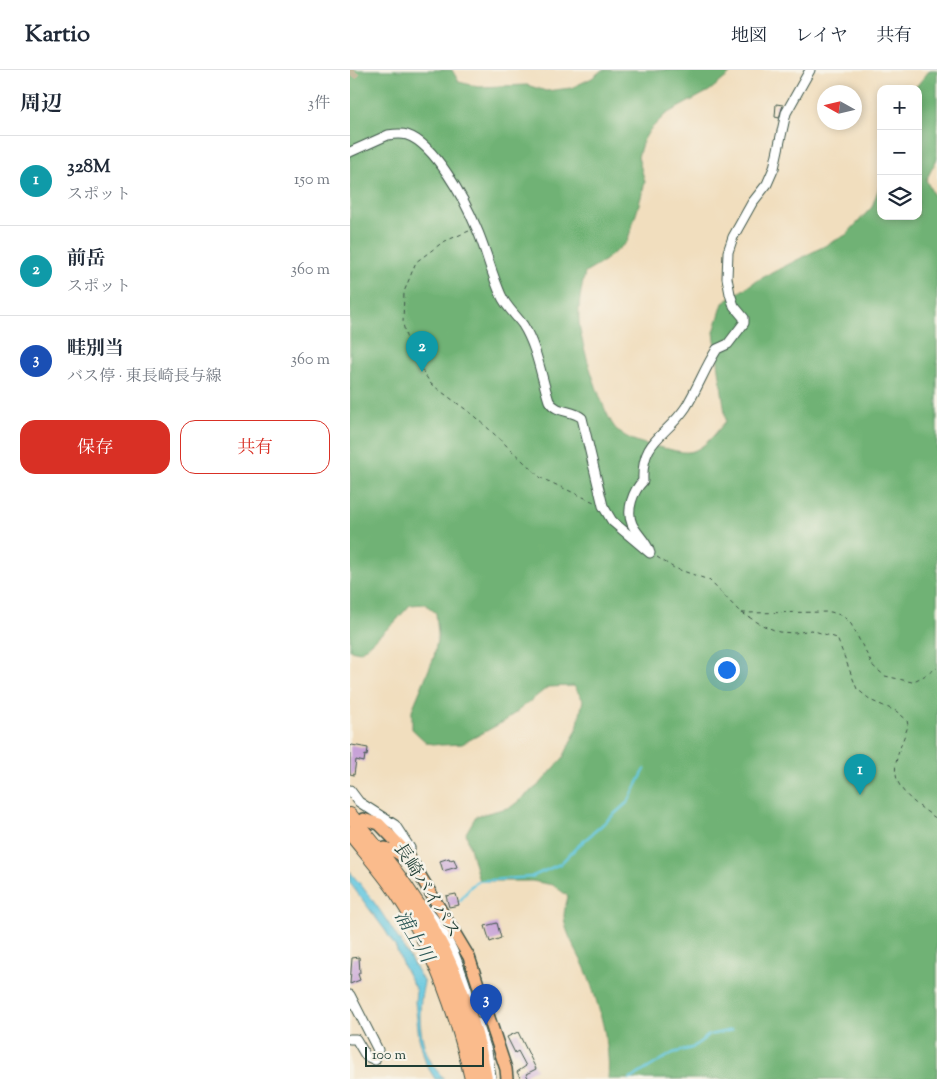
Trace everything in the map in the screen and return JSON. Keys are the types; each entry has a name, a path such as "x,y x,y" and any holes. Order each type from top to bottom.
{"highway":[{"name":"長崎バイパス","path":"350,815 404,884 424,916 451,970 474,1032 485,1079"},
{"name":"長崎バイパス","path":"350,833 396,891 429,948 452,1002 472,1079"}],"main road":[{"path":"364,819 379,824 406,852 469,957 485,1001 506,1069 507,1079"},
{"path":"385,848 396,852 408,860 417,871"}],"street":[{"path":"650,553 646,544 632,526 630,516 636,488 643,481 643,465 647,452 683,410 717,349 728,344 744,322 744,318 734,306 730,294 727,278 728,252 733,237 752,203 767,184 774,168 786,113 810,70"},
{"path":"350,152 378,138 395,133 407,135 425,147 446,172 476,228 501,296 523,325 531,341 552,407 576,413 582,418 604,506 612,520 650,553"},
{"path":"350,790 359,802 395,825 410,848 406,852"},
{"path":"404,884 437,920 454,951 487,1050 491,1079"},
{"path":"350,995 378,1050 375,1060 366,1056 356,1040 350,1039"}],"path":[{"path":"476,228 444,242 416,262 404,292 403,324 410,352 431,384 476,417 541,478 604,506"},
{"path":"650,553 674,568 709,580 741,613 762,625 779,632 794,633 812,630 837,638 858,689 872,701 896,711 907,720 908,726 895,764 898,782 907,797 937,819"},
{"path":"741,613 831,612 842,616 850,624 873,666 885,676 912,682 937,668"}],"green space":[{"path":"350,70 452,70 459,82 479,87 527,85 546,91 571,88 592,78 602,70 732,70 729,75 709,91 666,114 649,131 642,143 638,157 645,182 627,242 600,264 585,273 580,298 580,332 593,379 612,423 622,434 638,442 689,452 695,451 705,444 726,421 714,332 723,303 756,281 846,235 872,207 877,193 877,220 922,220 922,85 917,85 930,70 937,70 937,159 926,180 934,196 937,197 937,1079 608,1079 608,1052 600,1012 587,973 565,923 564,913 568,896 553,885 532,881 479,881 466,833 476,816 511,807 540,784 563,758 577,729 583,700 574,686 548,687 505,721 462,744 441,745 427,743 412,729 412,710 434,657 438,634 436,613 425,604 410,605 394,623 360,652 350,650"}],"water":[{"path":"350,872 381,912 424,983 420,1012 421,1032 431,1063 444,1079 435,1079 426,1064 419,1038 415,1002 416,990 396,948 385,930 350,883"}],"building":[{"path":"776,104 783,105 779,118 775,117"},
{"path":"352,745 368,748 364,762 356,760 354,775 350,774 350,747"},
{"path":"449,858 450,860 454,859 457,867 443,871 440,861"},
{"path":"456,894 459,905 449,907 446,896"},
{"path":"497,923 501,938 490,942 485,926"},
{"path":"359,957 360,973 358,974 360,980 350,984 352,958"},
{"path":"518,1032 536,1069 526,1074 529,1079 521,1079 517,1072 526,1066 518,1051 515,1053 507,1037"}],"waterway":[{"path":"460,901 470,887 478,881 531,877 560,864 628,802 645,769"},
{"path":"630,1079 673,1053 692,1048 709,1035 732,1030"}],"tunnel":[{"path":"350,75 354,70"}],"place":[{"name":"前岳","path":"422,372"},
{"name":"328M","path":"860,795"},
{"name":"畦別当","path":"486,1025"}],"water label":[{"name":"浦上川","path":"413,937"}]}
